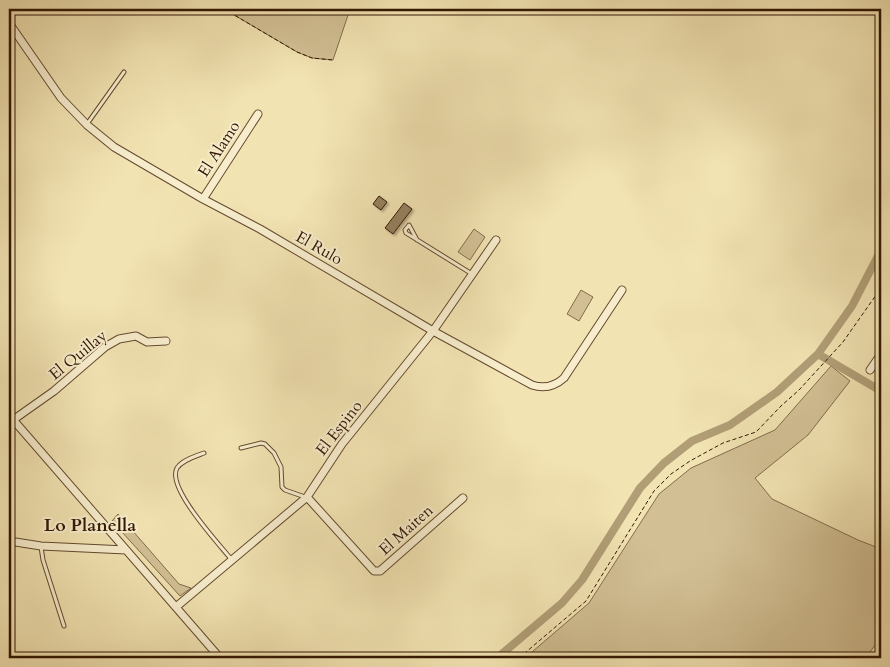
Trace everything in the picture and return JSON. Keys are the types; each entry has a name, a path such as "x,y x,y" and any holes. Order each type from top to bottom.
{"street":[{"name":"El Rulo","path":"9,23 53,88 86,125 114,147 203,199 260,229 433,330 532,384 547,387 556,384 564,378 622,290"},
{"name":"El Alamo","path":"203,199 258,114"},
{"name":"El Espino","path":"176,607 307,497 342,444 433,330 496,240"},
{"name":"El Quillay","path":"11,418 54,391 106,347 119,339 136,336 147,342 166,341"},
{"path":"870,370 881,354"},
{"path":"11,418 220,658"},
{"name":"El Maiten","path":"307,497 374,571 380,571 463,498"},
{"path":"9,541 41,546 126,550"}],"lane":[{"path":"86,125 124,72"},
{"path":"417,240 409,225 405,230 406,233 417,240 473,274"},
{"path":"241,448 261,443 265,444 274,453 281,468 282,487 285,490 307,497"},
{"path":"204,452 180,464 175,474 176,482 182,496 231,559"},
{"path":"41,546 43,560 64,626"}],"path":[{"path":"224,9 297,52 312,58 333,60"},
{"path":"519,658 586,601 654,491 671,474 690,460 723,443 756,432 799,390 843,342 881,288"}],"shaded area":[{"path":"224,9 350,9 333,60 312,58 297,52"},
{"path":"474,229 485,237 470,260 458,252"},
{"path":"581,290 593,297 579,321 567,314"},
{"path":"831,366 850,381 808,435 755,478 772,499 881,549 881,638 865,658 525,658 589,603 659,494 691,468 775,430"},
{"path":"118,514 179,584 191,588 180,596 112,521"}],"building":[{"path":"379,196 387,202 381,210 373,204"},
{"path":"404,203 412,209 393,234 385,228"}],"waterway":[{"path":"497,658 562,603 582,580 640,488 664,463 692,441 730,425 777,392 818,354 852,306 881,250"},
{"path":"818,354 881,391"}],"district":[{"name":"Lo Planella","path":"90,525"}]}
